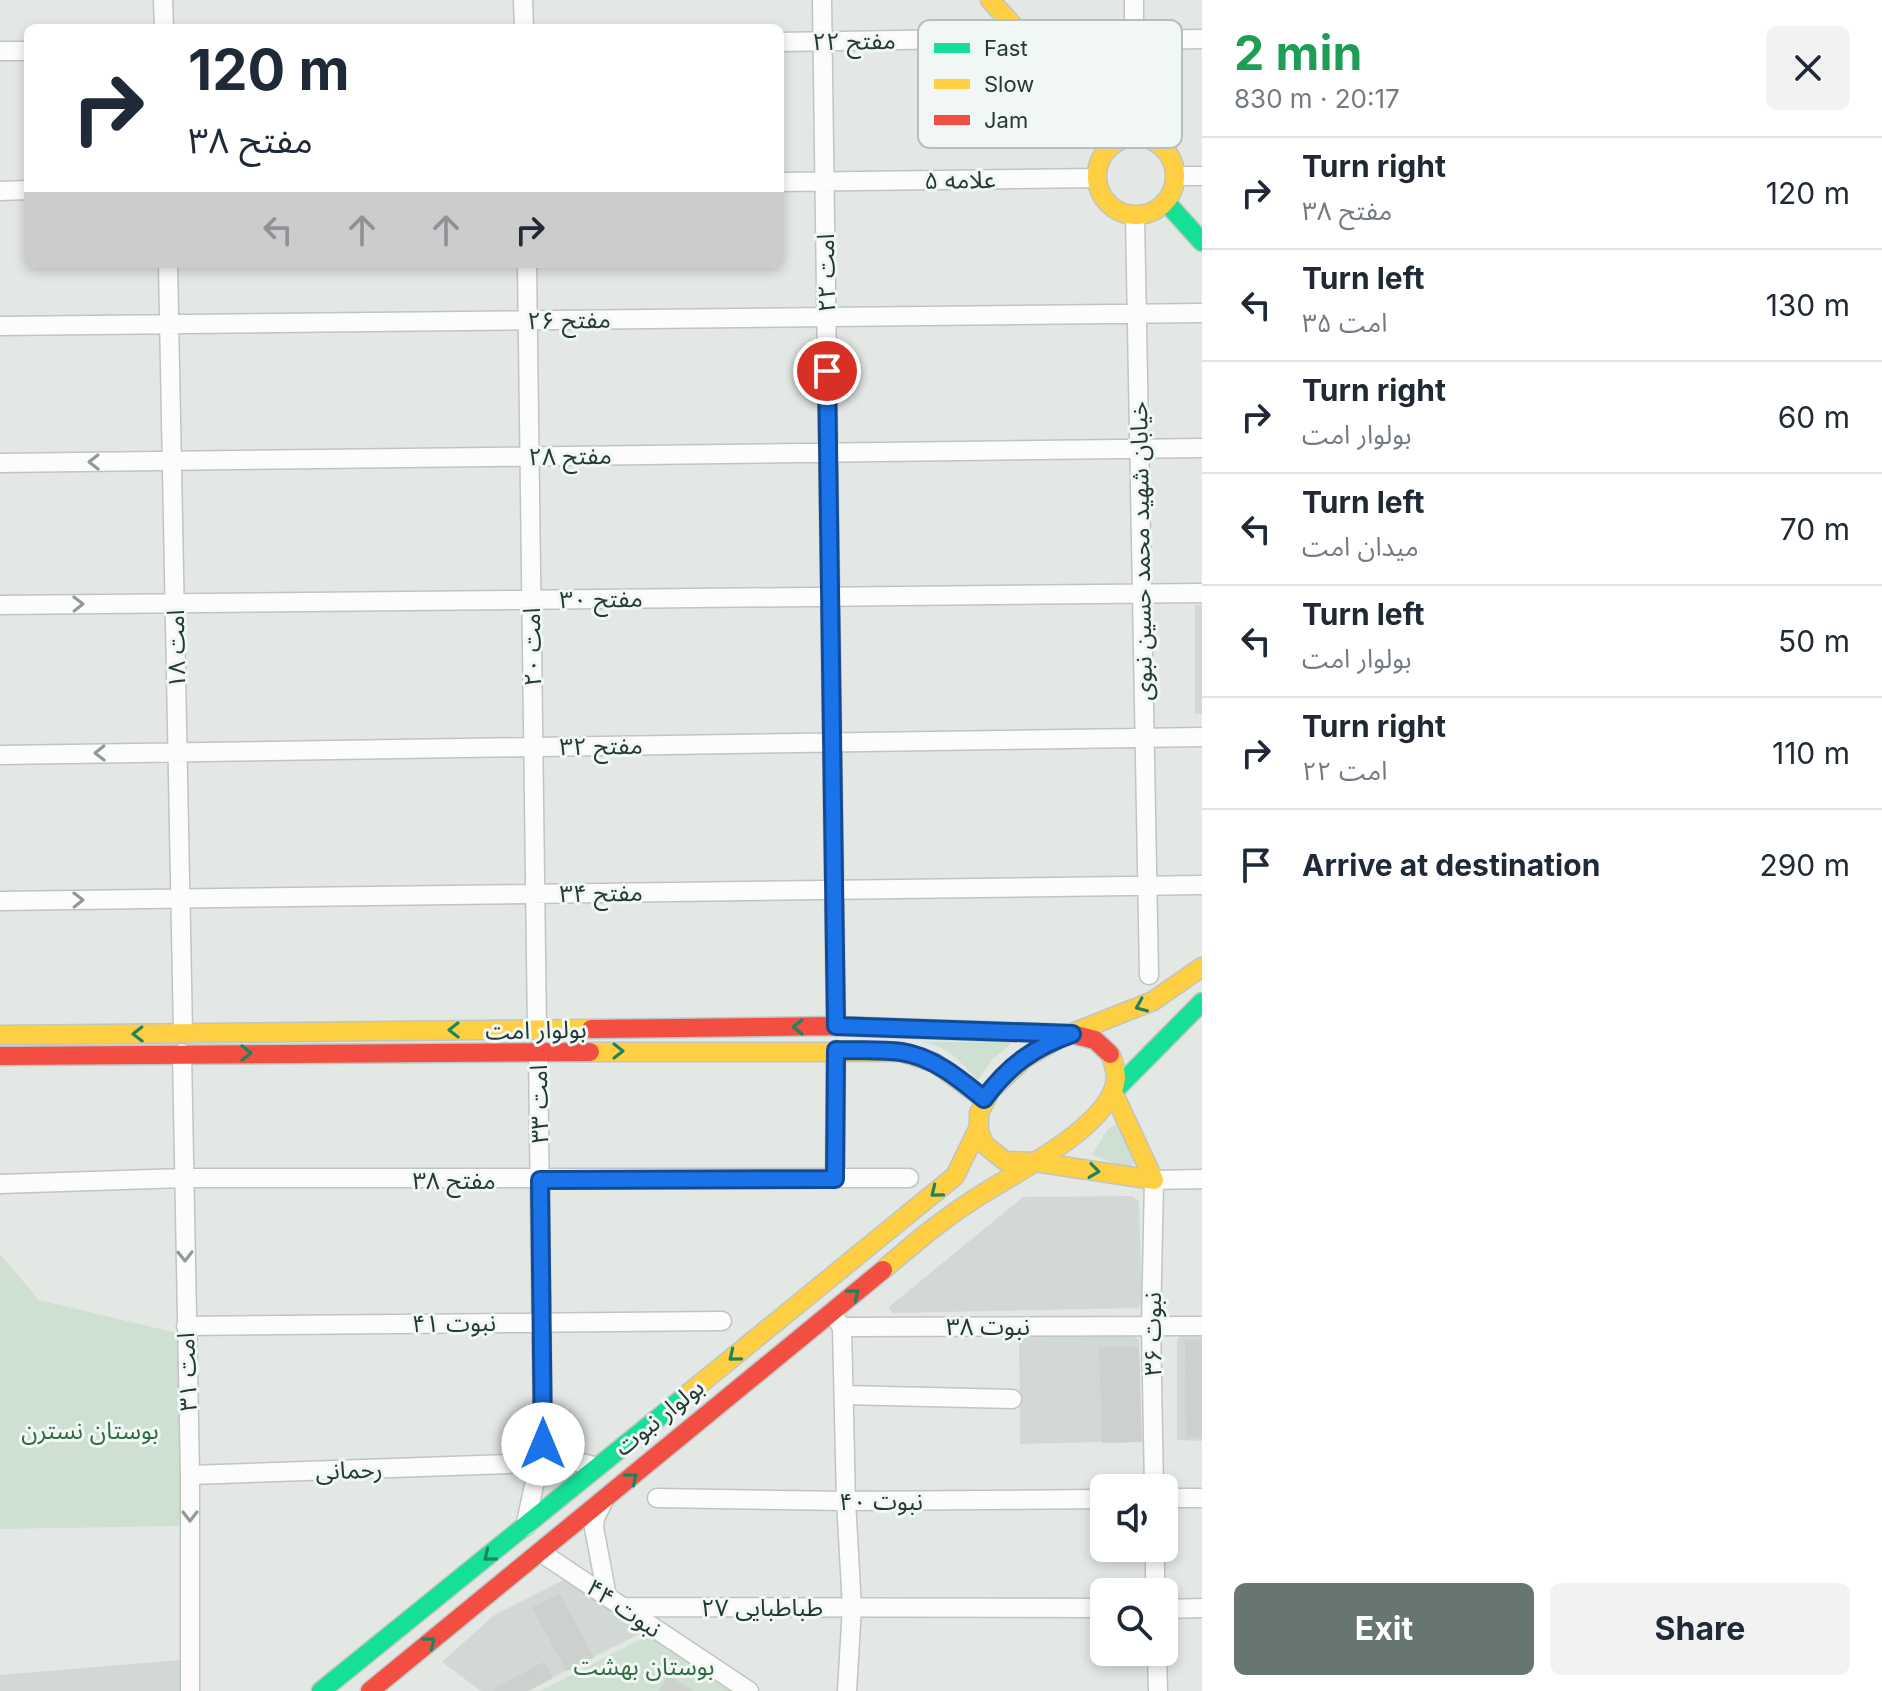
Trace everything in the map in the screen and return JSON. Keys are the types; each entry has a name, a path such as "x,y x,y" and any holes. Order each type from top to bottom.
{"main road":[{"path":"990,0 1007,20"},
{"path":"1109,148 1098,163 1096,178 1100,194 1110,206 1123,214 1135,216 1154,212 1166,202 1174,189 1176,176 1172,159 1164,148"},
{"path":"1166,202 1202,242"},
{"path":"1154,1180 1035,1162 1016,1165 999,1159 985,1146 978,1129 978,1113 984,1099 1001,1077 1022,1058 1046,1043 1149,1004 1202,967"},
{"path":"1035,1162 1074,1136 1091,1120 1113,1092 1202,1002"},
{"name":"بولوار امت","path":"0,1035 836,1026 1072,1034"},
{"path":"182,1053 183,1033"},
{"path":"1072,1034 1089,1036 1104,1045 1114,1059 1117,1076 1113,1092 1154,1180"},
{"name":"بولوار امت","path":"0,1056 903,1052 936,1064 984,1099"},
{"name":"بولوار نبوت","path":"321,1691 362,1661 955,1176 978,1129"},
{"name":"بولوار نبوت","path":"370,1691 604,1500 837,1320 974,1199 1035,1162"}],"street":[{"path":"163,0 164,24"},
{"path":"523,0 524,24"},
{"name":"امت ۲۲","path":"822,0 836,1026"},
{"path":"1182,39 1202,39"},
{"name":"مفتح ۲۲","path":"784,42 918,40"},
{"path":"0,51 24,51"},
{"path":"1176,176 1202,176"},
{"name":"علامه ۵","path":"784,182 1096,178"},
{"path":"0,191 24,190"},
{"name":"خیابان شهید محمد حسین نبوی","path":"1135,216 1149,975"},
{"name":"امت ۱۸","path":"168,268 183,1033"},
{"name":"امت ۲۰","path":"527,268 537,1030"},
{"name":"مفتح ۲۶","path":"0,326 1202,313"},
{"name":"مفتح ۲۸","path":"0,463 1202,448"},
{"name":"مفتح ۳۰","path":"0,605 1202,593"},
{"name":"مفتح ۳۲","path":"0,755 1202,737"},
{"name":"مفتح ۳۴","path":"0,901 1202,885"},
{"path":"835,1179 836,1050"},
{"name":"امت ۳۳","path":"525,1527 543,1444 538,1052"},
{"name":"امت ۳۱","path":"182,1053 190,1475 190,1691"},
{"name":"مفتح ۳۸","path":"0,1184 184,1178 909,1178"},
{"path":"1154,1180 1202,1179"},
{"name":"نبوت ۳۶","path":"1154,1180 1151,1325 1154,1474"},
{"path":"837,1320 844,1395 852,1607 847,1691"},
{"name":"نبوت ۳۸","path":"837,1320 1202,1326"},
{"name":"نبوت ۴۱","path":"186,1326 722,1321"},
{"path":"844,1395 1012,1399"},
{"path":"543,1444 563,1458 597,1467"},
{"name":"رحمانی","path":"190,1475 509,1464"},
{"name":"نبوت ۴۰","path":"657,1498 846,1501 1090,1499"},
{"path":"1178,1498 1202,1498"},
{"path":"604,1500 595,1518 594,1528 607,1596"},
{"name":"نبوت ۴۴","path":"540,1552 749,1691"},
{"name":"طباطبایی ۲۷","path":"624,1607 1090,1608"},
{"path":"1178,1609 1202,1608"},
{"path":"1157,1666 1158,1691"}],"shaded area":[{"path":"1195,605 1202,605 1202,714 1195,714"},
{"path":"1132,1196 1139,1201 1142,1302 1138,1308 892,1313 889,1307 1023,1197"},
{"path":"1132,1334 1139,1340 1141,1441 1020,1444 1019,1335"},
{"path":"1185,1334 1202,1334 1202,1441 1177,1440 1177,1339"},
{"path":"567,1578 641,1633 526,1691 481,1691 442,1662 493,1616"},
{"path":"181,1660 182,1691 0,1691 0,1675"}],"green space":[{"path":"923,1042 1013,1042 992,1060 977,1081 954,1056"},
{"path":"1122,1121 1140,1158 1129,1169 1092,1155 1108,1129"},
{"name":"بوستان نسترن","path":"0,1254 39,1300 181,1334 180,1526 0,1529"},
{"name":"بوستان بهشت","path":"649,1635 730,1691 540,1691"}],"building":[{"path":"1186,1341 1202,1341 1202,1436 1187,1436"},
{"path":"1100,1348 1138,1348 1141,1441 1103,1442"},
{"path":"559,1595 593,1657 567,1670 533,1608"},
{"path":"544,1663 551,1678 526,1691 496,1691 495,1689"},
{"path":"669,1676 691,1691 660,1691"}],"traffic: fast":[{"path":"1166,202 1202,242"},
{"path":"1113,1092 1202,1002"},
{"path":"321,1691 689,1393"}],"traffic: slow":[{"path":"990,0 1008,20"},
{"path":"1108,148 1097,168 1097,184 1108,204 1128,215 1144,215 1158,209 1169,198 1175,176"},
{"path":"1164,148 1175,168 1175,176"},
{"path":"1154,1180 1035,1162 1005,1161 984,1144 979,1131 979,1113 991,1090 1024,1059 1062,1037 1153,1001 1202,967"},
{"path":"0,1035 591,1029"},
{"path":"590,1052 901,1052 935,1063 984,1099"},
{"path":"883,1270 947,1218 1055,1149 1097,1115 1110,1097 1116,1078 1110,1054"},
{"path":"1113,1092 1154,1180"},
{"path":"689,1393 955,1176 978,1129"}],"traffic: jam":[{"path":"591,1029 836,1026 1072,1034 1095,1040 1110,1054"},
{"path":"0,1056 590,1052"},
{"path":"370,1691 883,1270"}],"route":[{"path":"543,1444 540,1180 835,1179 836,1050 903,1052 936,1064 984,1099 1001,1077 1022,1058 1046,1043 1072,1034 836,1026 827,371"}]}
